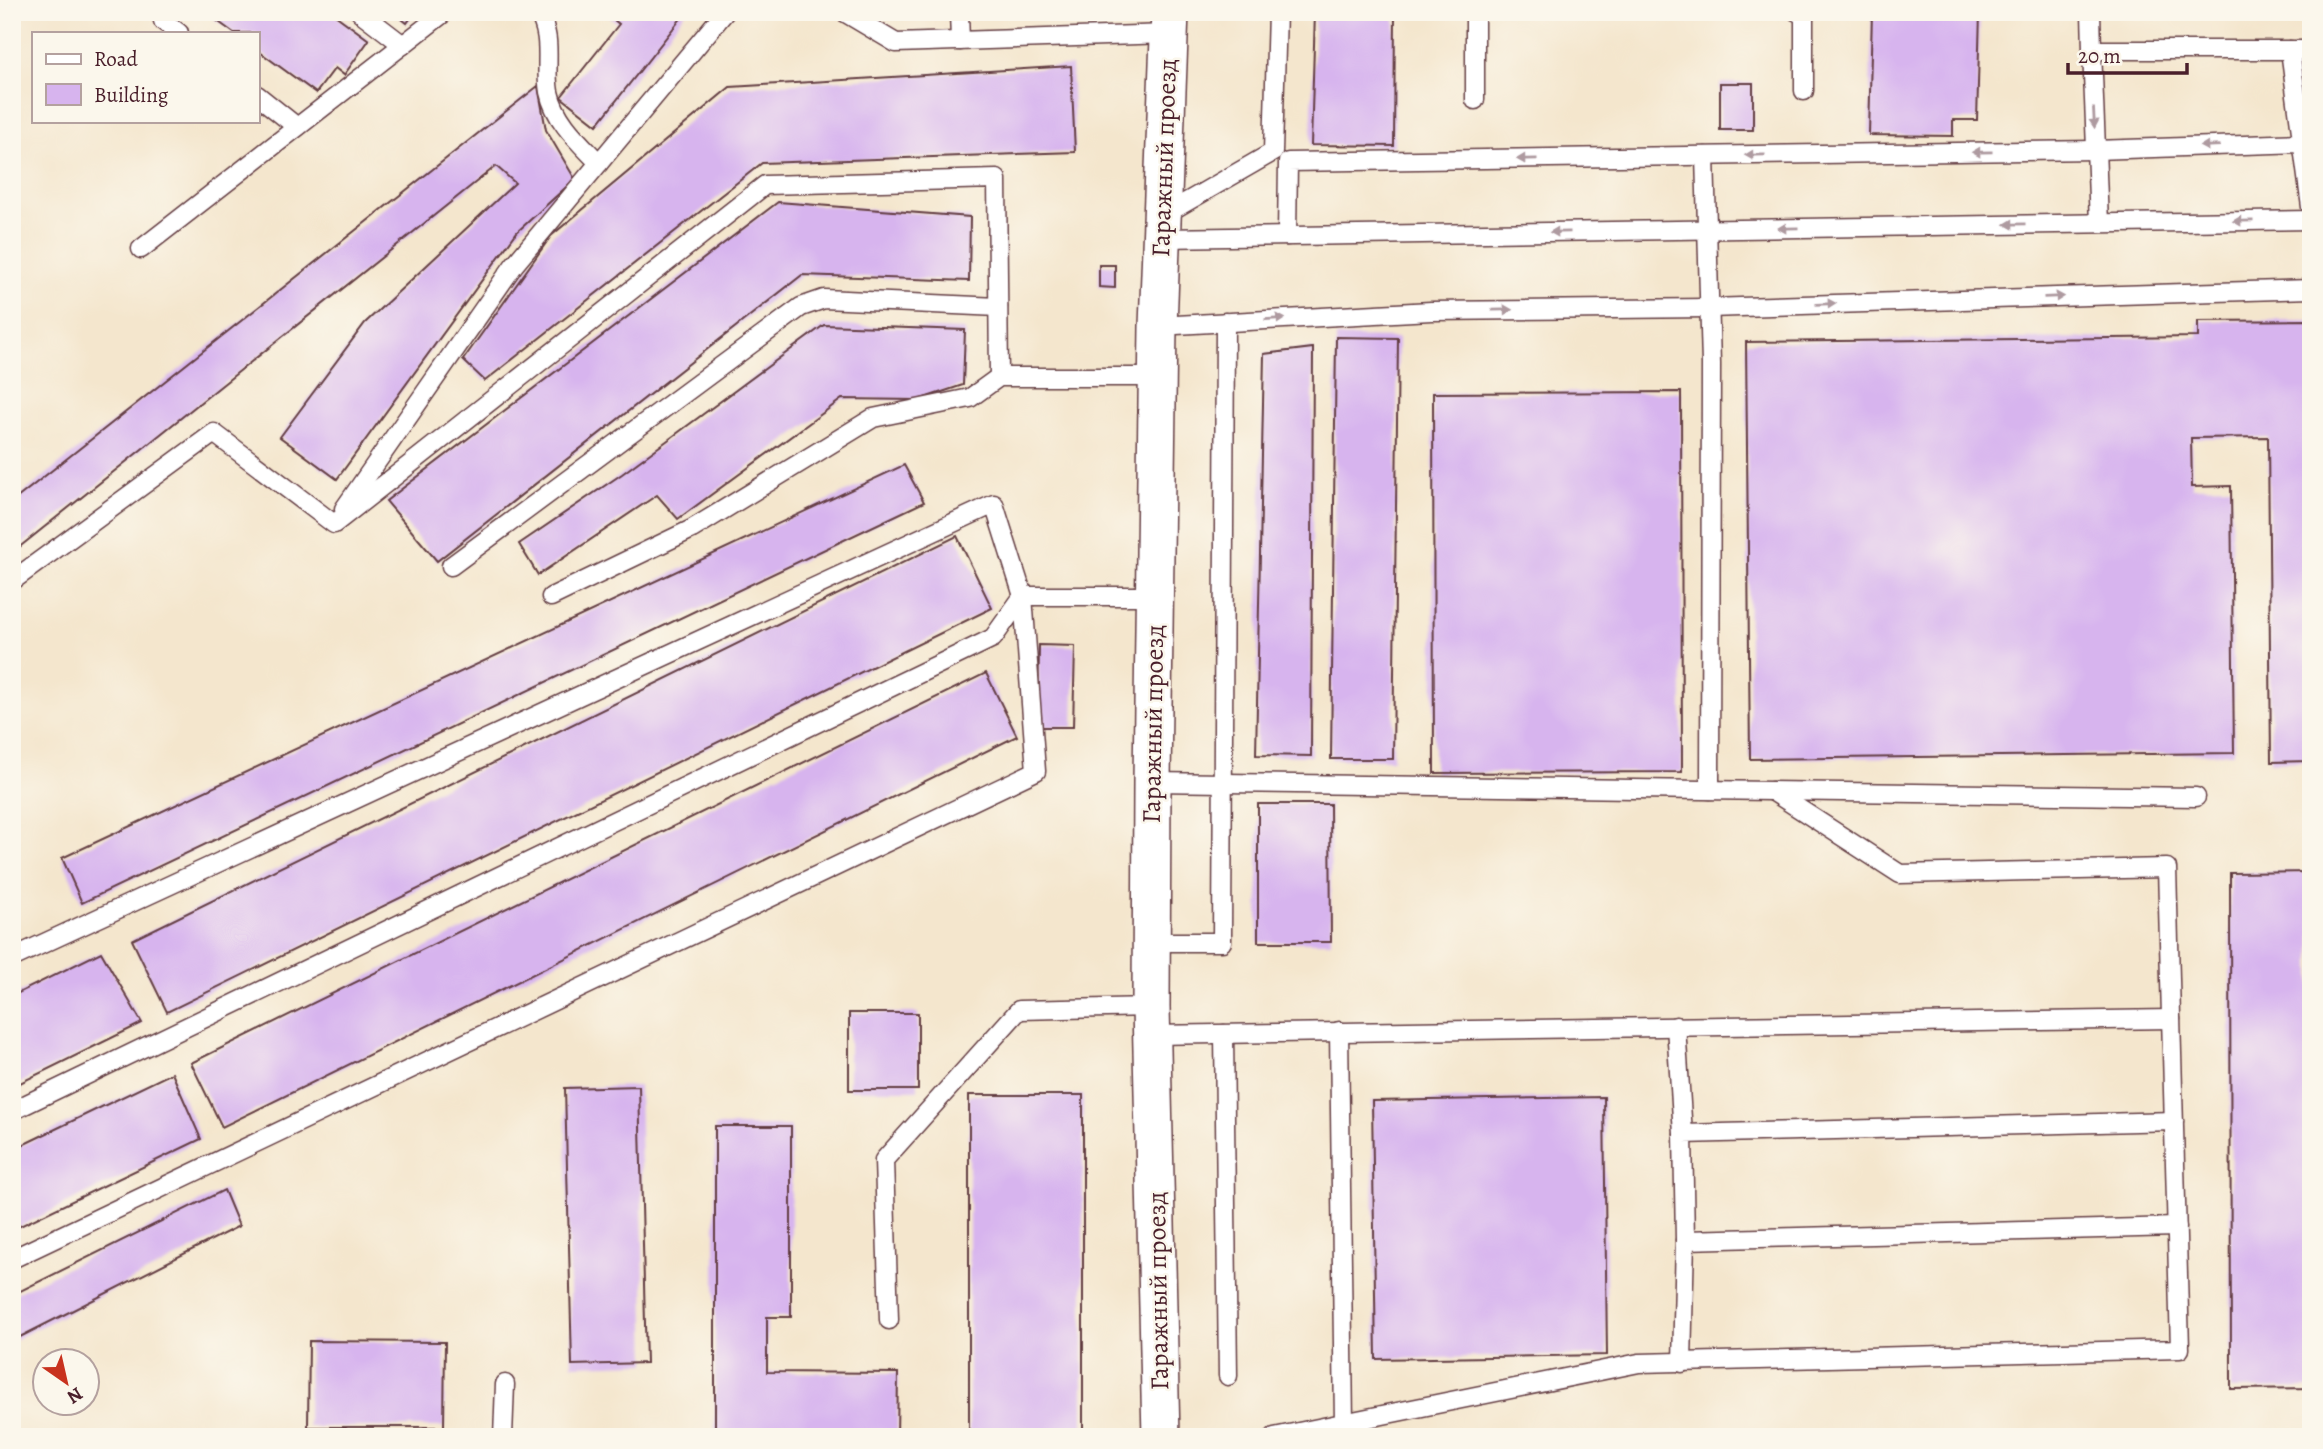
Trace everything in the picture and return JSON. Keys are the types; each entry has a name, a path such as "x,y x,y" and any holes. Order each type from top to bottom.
{"street":[{"name":"Гаражный проезд","path":"1161,1437 1151,942 1157,377 1169,23"}],"lane":[{"path":"359,12 403,45"},
{"path":"141,249 445,12"},
{"path":"538,12 546,26 550,51 549,93 566,129 599,163"},
{"path":"334,524 514,265 725,12"},
{"path":"844,12 896,44 1169,23"},
{"path":"958,12 960,41"},
{"path":"1162,227 1273,152 1278,12"},
{"path":"1475,12 1475,100"},
{"path":"1797,12 1804,14 1804,91"},
{"path":"2091,12 2099,223"},
{"path":"163,21 178,32"},
{"path":"2092,50 2311,50"},
{"path":"2290,50 2311,206"},
{"path":"259,97 297,127"},
{"path":"1287,236 1288,162 2095,150 2302,143"},
{"path":"1705,156 1709,308 1710,790"},
{"path":"334,524 765,185 997,179 999,377"},
{"path":"1162,227 1287,236 2311,220"},
{"path":"1158,326 1431,311 1709,308 2311,289"},
{"path":"451,566 801,307 824,299 998,307"},
{"path":"1151,942 1222,942 1225,322"},
{"path":"551,597 692,529 873,418 970,398 999,377 1157,377"},
{"path":"12,581 214,433 334,524"},
{"path":"12,958 994,504 1023,596 1036,771 12,1259"},
{"path":"1023,596 1154,596"},
{"path":"12,1111 993,638 1023,596"},
{"path":"1152,782 2196,797"},
{"path":"1273,1437 1639,1363 2180,1349 2167,868 1900,874 1772,791"},
{"path":"888,1320 884,1160 1019,1010 1151,1021 1224,1034 2171,1019"},
{"path":"1676,1026 1683,1134 1685,1240 1682,1363"},
{"path":"1339,1031 1344,1424"},
{"path":"1224,1034 1228,1376"},
{"path":"1683,1134 2174,1121"},
{"path":"1685,1240 2177,1227"},
{"path":"503,1437 505,1384"}],"building":[{"path":"205,12 331,12 369,40 344,75 335,68 316,93 259,51 259,32 233,32"},
{"path":"393,12 415,12 407,23"},
{"path":"604,12 686,12 597,125 561,97 619,24"},
{"path":"1315,12 1395,12 1394,146 1311,145"},
{"path":"1872,12 1980,12 1977,120 1953,120 1953,136 1869,135"},
{"path":"1071,66 1075,152 762,163 485,381 463,360 551,236 730,87"},
{"path":"1720,83 1753,83 1753,130 1720,130"},
{"path":"538,86 546,130 575,179 517,232 337,479 280,437 365,323 515,183 496,166 12,553 12,502"},
{"path":"778,202 970,217 969,281 802,275 437,561 386,501"},
{"path":"1099,265 1115,265 1115,288 1099,287"},
{"path":"2311,320 2311,761 2271,762 2268,437 2191,438 2192,487 2231,486 2234,753 1750,759 1746,342 2198,337 2198,321"},
{"path":"824,325 965,330 963,385 918,400 842,399 678,519 657,495 538,575 519,544 622,474"},
{"path":"1336,337 1398,338 1393,759 1331,759"},
{"path":"1313,348 1311,756 1256,755 1264,354"},
{"path":"1681,392 1682,772 1434,773 1433,393"},
{"path":"904,465 924,502 82,903 62,858"},
{"path":"957,536 992,608 167,1012 132,940"},
{"path":"1039,645 1075,646 1073,727 1038,727"},
{"path":"986,673 1017,736 222,1127 191,1063"},
{"path":"1258,804 1330,804 1331,942 1258,942"},
{"path":"2311,872 2311,1388 2231,1389 2230,873"},
{"path":"101,952 142,1023 12,1087 12,996"},
{"path":"849,1013 918,1013 918,1090 849,1090"},
{"path":"172,1073 201,1139 12,1230 12,1150"},
{"path":"639,1086 646,1363 572,1365 565,1088"},
{"path":"969,1095 1083,1095 1083,1437 969,1437"},
{"path":"1604,1097 1607,1355 1376,1359 1372,1101"},
{"path":"715,1126 791,1126 791,1317 767,1317 767,1372 898,1373 897,1437 715,1437"},
{"path":"224,1190 239,1226 12,1341 12,1295"},
{"path":"309,1341 445,1342 444,1427 308,1427"}]}
